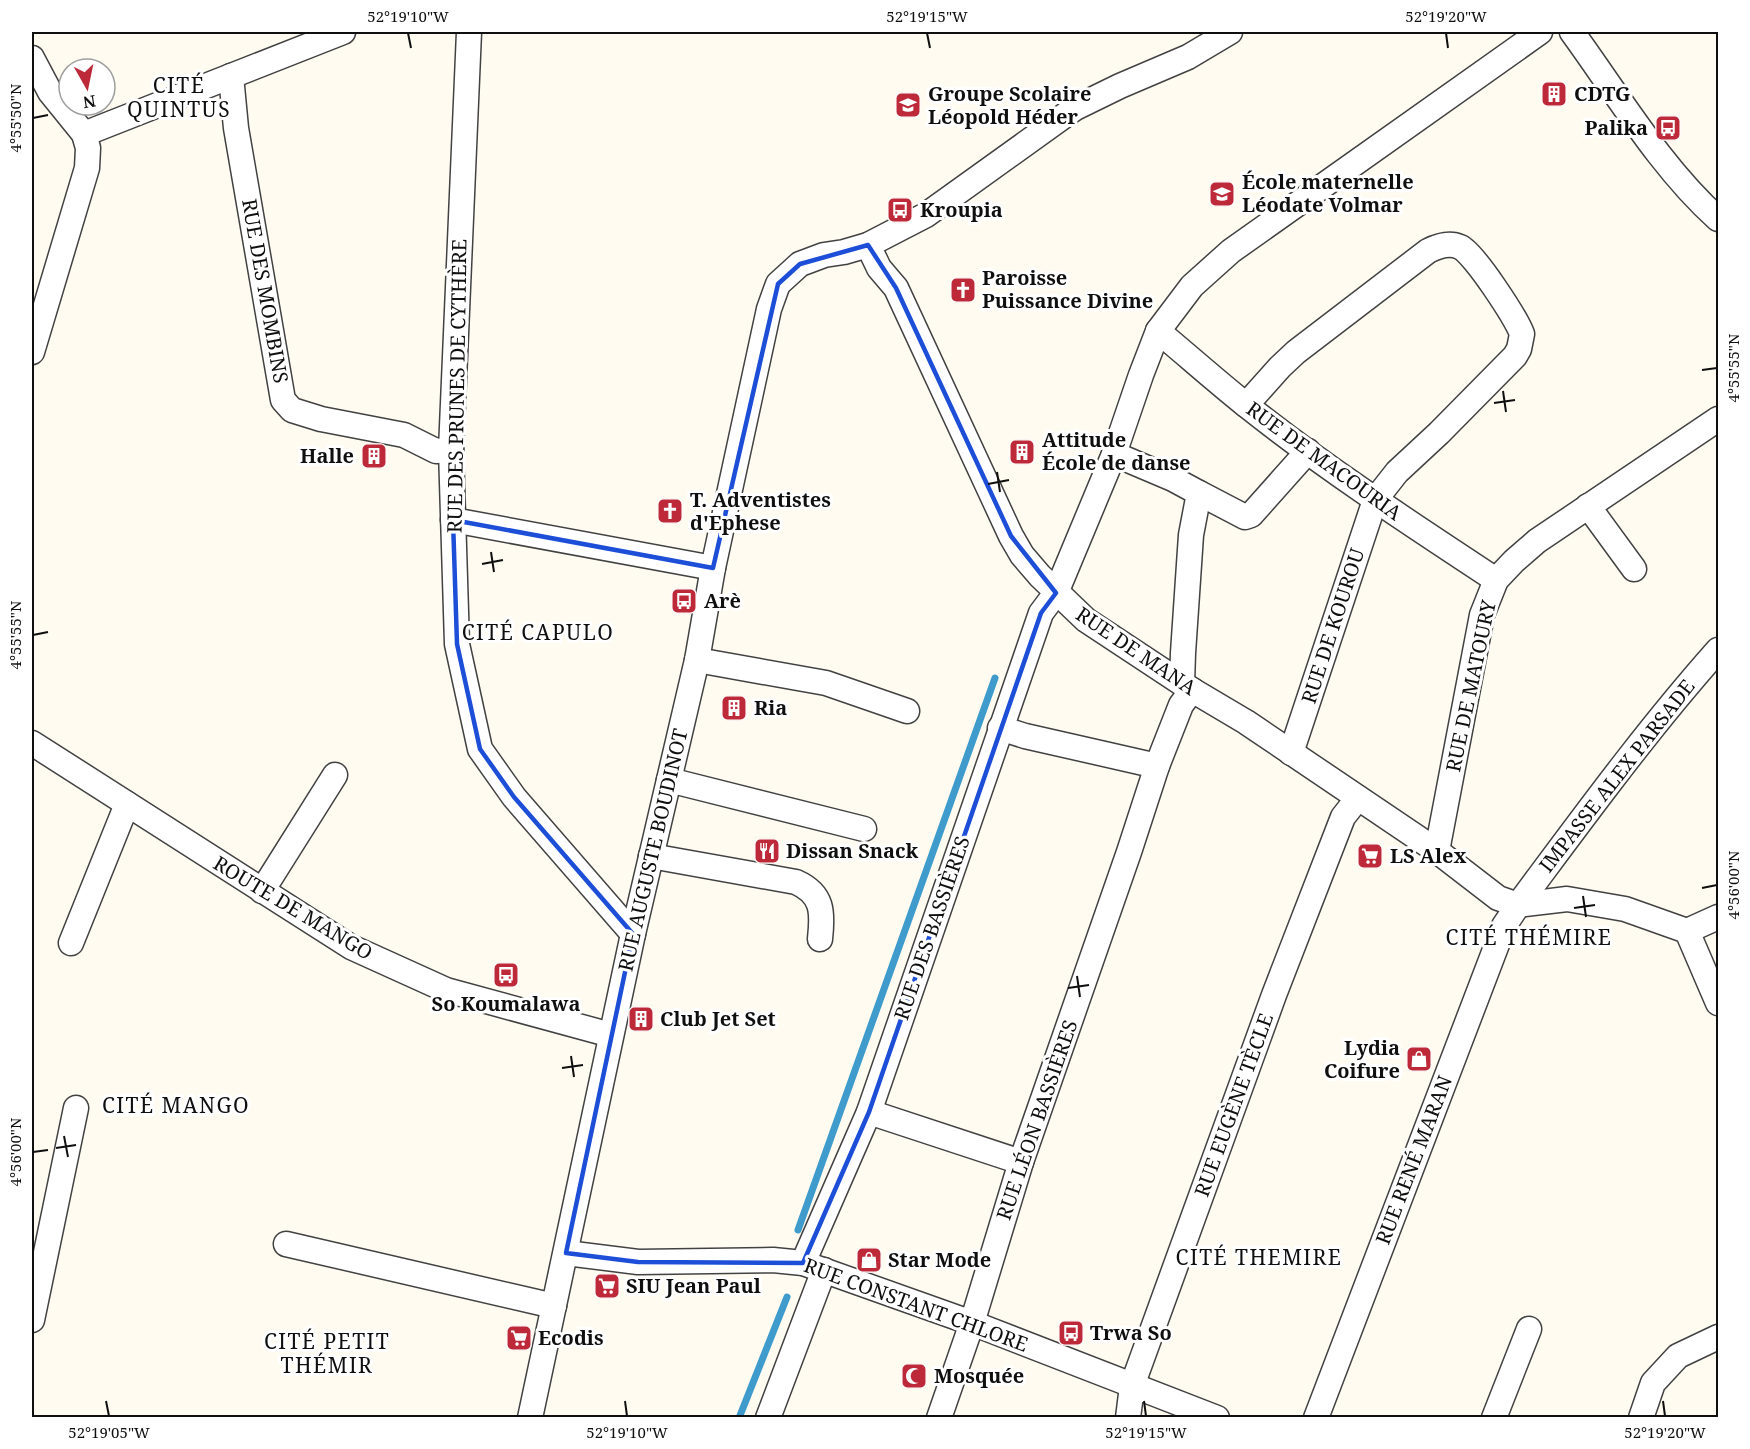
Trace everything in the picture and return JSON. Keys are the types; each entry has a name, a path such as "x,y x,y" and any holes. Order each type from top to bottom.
{"street":[{"path":"84,134 340,32"},
{"name":"RUE DES PRUNES DE CYTHÈRE","path":"469,32 452,450 457,644 480,749 514,797 633,934"},
{"path":"868,245 926,215 1074,108 1188,57 1230,32"},
{"name":"RUE DES BASSIÈRES","path":"768,1418 813,1267 869,1112 1041,613 1056,593 1114,454 1158,331 1192,286 1231,251 1540,32"},
{"path":"1572,32 1664,161 1698,200 1719,219"},
{"path":"32,58 50,92 84,134 88,148 87,168 32,352"},
{"name":"RUE DES MOMBINS","path":"231,76 236,128 283,400 292,410 321,419 404,435 436,451 452,450"},
{"name":"RUE AUGUSTE BOUDINOT","path":"530,1418 633,934 697,660 713,568 769,309 778,284 800,264 824,255 868,245"},
{"name":"RUE DE MANA","path":"868,245 879,268 897,288 1011,536 1022,555 1056,593 1086,620 1246,722 1437,851 1498,898 1518,905"},
{"name":"RUE DE KOUROU","path":"1246,405 1296,352 1428,251 1446,245 1453,245 1469,254 1522,334 1515,356 1439,433 1396,472 1375,500 1291,753"},
{"name":"RUE DE MACOURIA","path":"1158,331 1246,405 1308,451 1375,500 1496,580"},
{"name":"RUE DE MATOURY","path":"1437,851 1482,615 1496,580 1537,541 1719,419"},
{"path":"1114,454 1173,479 1245,517 1251,515 1308,451"},
{"path":"1187,686 1183,652 1191,535 1199,493"},
{"path":"1588,507 1634,570"},
{"path":"453,520 713,568"},
{"name":"IMPASSE ALEX PARSADE","path":"1518,905 1629,755 1719,650"},
{"path":"697,660 826,683 907,711"},
{"name":"RUE LÉON BASSIÈRES","path":"939,1418 972,1323 1021,1162 1157,766 1187,686"},
{"path":"1000,728 1024,736 1157,766"},
{"name":"ROUTE DE MANGO","path":"32,743 351,947 446,990 611,1035"},
{"path":"262,891 334,775"},
{"path":"669,780 864,829"},
{"name":"RUE EUGÈNE TÈCLE","path":"1128,1418 1132,1386 1274,995 1343,817 1358,798"},
{"path":"71,943 127,804"},
{"path":"651,856 796,882 805,886 815,896 821,910 820,939"},
{"path":"1518,905 1567,899 1625,909 1687,931 1719,917"},
{"name":"RUE RENÉ MARAN","path":"1316,1418 1504,926 1518,905"},
{"path":"1687,931 1719,1003"},
{"path":"32,1320 76,1108"},
{"path":"869,1112 1021,1162"},
{"path":"286,1244 554,1306"},
{"name":"RUE CONSTANT CHLORE","path":"566,1253 638,1262 773,1260 813,1267 972,1323 1217,1418"},
{"path":"1494,1418 1529,1329"},
{"path":"1641,1418 1653,1383 1678,1356 1719,1337"}],"highlighted area":[{"path":"868,245 896,288 1011,536 1056,593 1041,613 869,1112 803,1263 638,1262 566,1253 633,934 514,797 480,749 457,644 453,520 713,568 778,284 800,264"}],"waterway":[{"path":"798,1230 995,678"},
{"path":"739,1418 787,1297"}],"place":[{"name":"CDTG","path":"1554,94"},
{"name":"Groupe Scolaire Léopold Héder","path":"908,105"},
{"name":"Palika","path":"1668,128"},
{"name":"École maternelle Léodate Volmar","path":"1222,194"},
{"name":"Kroupia","path":"900,210"},
{"name":"Paroisse Puissance Divine","path":"963,290"},
{"name":"Attitude École de danse","path":"1022,452"},
{"name":"Halle","path":"374,456"},
{"name":"T. Adventistes d'Ephese","path":"670,511"},
{"name":"Arè","path":"684,601"},
{"name":"Ria","path":"734,708"},
{"name":"Dissan Snack","path":"767,851"},
{"name":"LS Alex","path":"1370,856"},
{"name":"So Koumalawa","path":"506,975"},
{"name":"Club Jet Set","path":"641,1019"},
{"name":"Lydia Coifure","path":"1419,1059"},
{"name":"Star Mode","path":"869,1260"},
{"name":"SIU Jean Paul","path":"607,1286"},
{"name":"Trwa So","path":"1071,1333"},
{"name":"Ecodis","path":"519,1338"},
{"name":"Mosquée","path":"914,1376"}],"district":[{"name":"CITÉ QUINTUS","path":"179,98"},
{"name":"CITÉ CAPULO","path":"538,633"},
{"name":"CITÉ THÉMIRE","path":"1529,938"},
{"name":"CITÉ MANGO","path":"176,1106"},
{"name":"CITÉ THEMIRE","path":"1259,1258"},
{"name":"CITÉ PETIT THÉMIR","path":"327,1354"}]}
